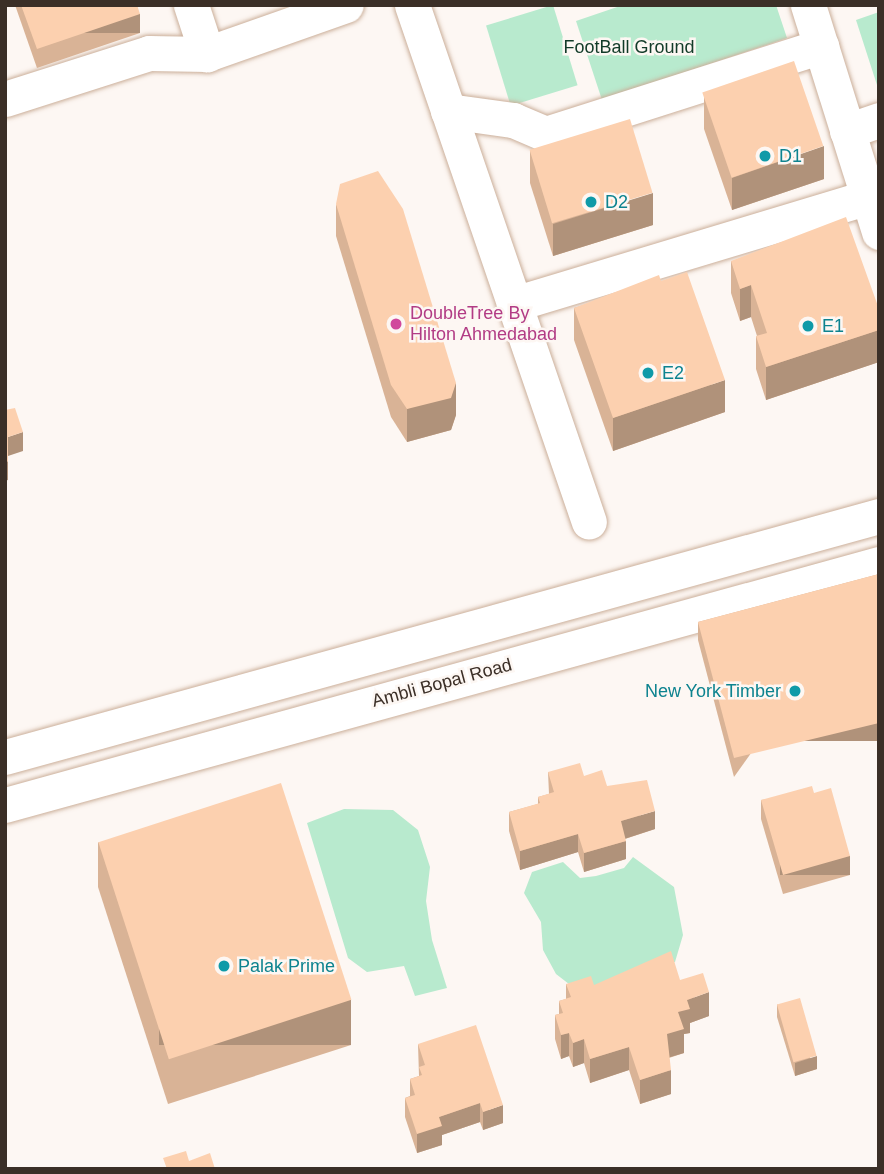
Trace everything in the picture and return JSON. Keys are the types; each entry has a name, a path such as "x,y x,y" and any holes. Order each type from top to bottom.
{"street":[{"path":"191,5 207,54"},
{"path":"9,87 149,52 207,54 346,5"},
{"path":"412,5 589,522"},
{"path":"808,5 821,46 863,125 868,197 879,232"},
{"path":"448,111 513,120 546,134 821,46"},
{"path":"514,304 868,197"},
{"path":"5,757 879,516"},
{"name":"Ambli Bopal Road","path":"5,805 879,564"}],"green space":[{"path":"553,5 578,85 511,106 486,25"},
{"name":"FootBall Ground","path":"623,5 776,5 787,38 602,100 576,21"},
{"path":"879,12 879,85 877,85 856,20"},
{"path":"344,809 393,810 418,830 430,867 426,901 432,940 447,988 415,996 404,966 367,972 348,958 307,823"},
{"path":"633,857 674,887 683,935 675,962 578,991 556,974 543,950 541,922 524,893 532,872 563,862 580,878 596,876 624,868"}],"building":[{"path":"21,5 137,5 140,14 37,49"},
{"path":"794,61 823,146 732,178 702,93"},
{"path":"630,119 653,193 552,223 530,150"},
{"name":"DoubleTree By Hilton Ahmedabad","path":"378,171 403,209 456,383 451,398 407,409 391,385 336,204 340,184"},
{"path":"846,217 879,309 879,330 766,367 756,336 767,333 751,285 740,289 731,261"},
{"name":"E2","path":"687,272 725,380 613,418 574,308 659,275 661,281"},
{"path":"15,408 23,432 8,437 8,461 5,463 5,410"},
{"name":"New York Timber","path":"879,574 879,723 734,758 698,622"},
{"path":"580,763 584,776 602,770 607,786 647,780 655,811 621,821 626,841 584,853 578,834 520,851 509,812 540,803 538,797 554,792 548,772"},
{"name":"Palak Prime","path":"281,783 351,1000 169,1059 98,842"},
{"path":"812,786 814,793 831,788 850,856 783,875 761,800"},
{"path":"671,951 680,980 703,973 709,992 687,1000 690,1009 678,1012 684,1029 667,1034 671,1070 640,1080 629,1047 590,1059 584,1039 573,1043 569,1033 561,1035 555,1015 563,1013 559,1001 571,997 566,984 591,976 594,985"},
{"path":"800,998 817,1056 793,1062 777,1005"},
{"path":"476,1025 503,1105 483,1112 480,1103 439,1117 442,1126 417,1134 405,1098 415,1095 410,1079 422,1075 419,1067 425,1065 418,1044"},
{"path":"186,1151 189,1161 210,1153 215,1169 167,1169 163,1158"}],"place":[{"name":"D1","path":"765,156"},
{"name":"D2","path":"591,202"},
{"name":"DoubleTree By Hilton Ahmedabad","path":"396,324"},
{"name":"E1","path":"808,326"},
{"name":"E2","path":"648,373"},
{"name":"New York Timber","path":"795,691"},
{"name":"Palak Prime","path":"224,966"}]}
